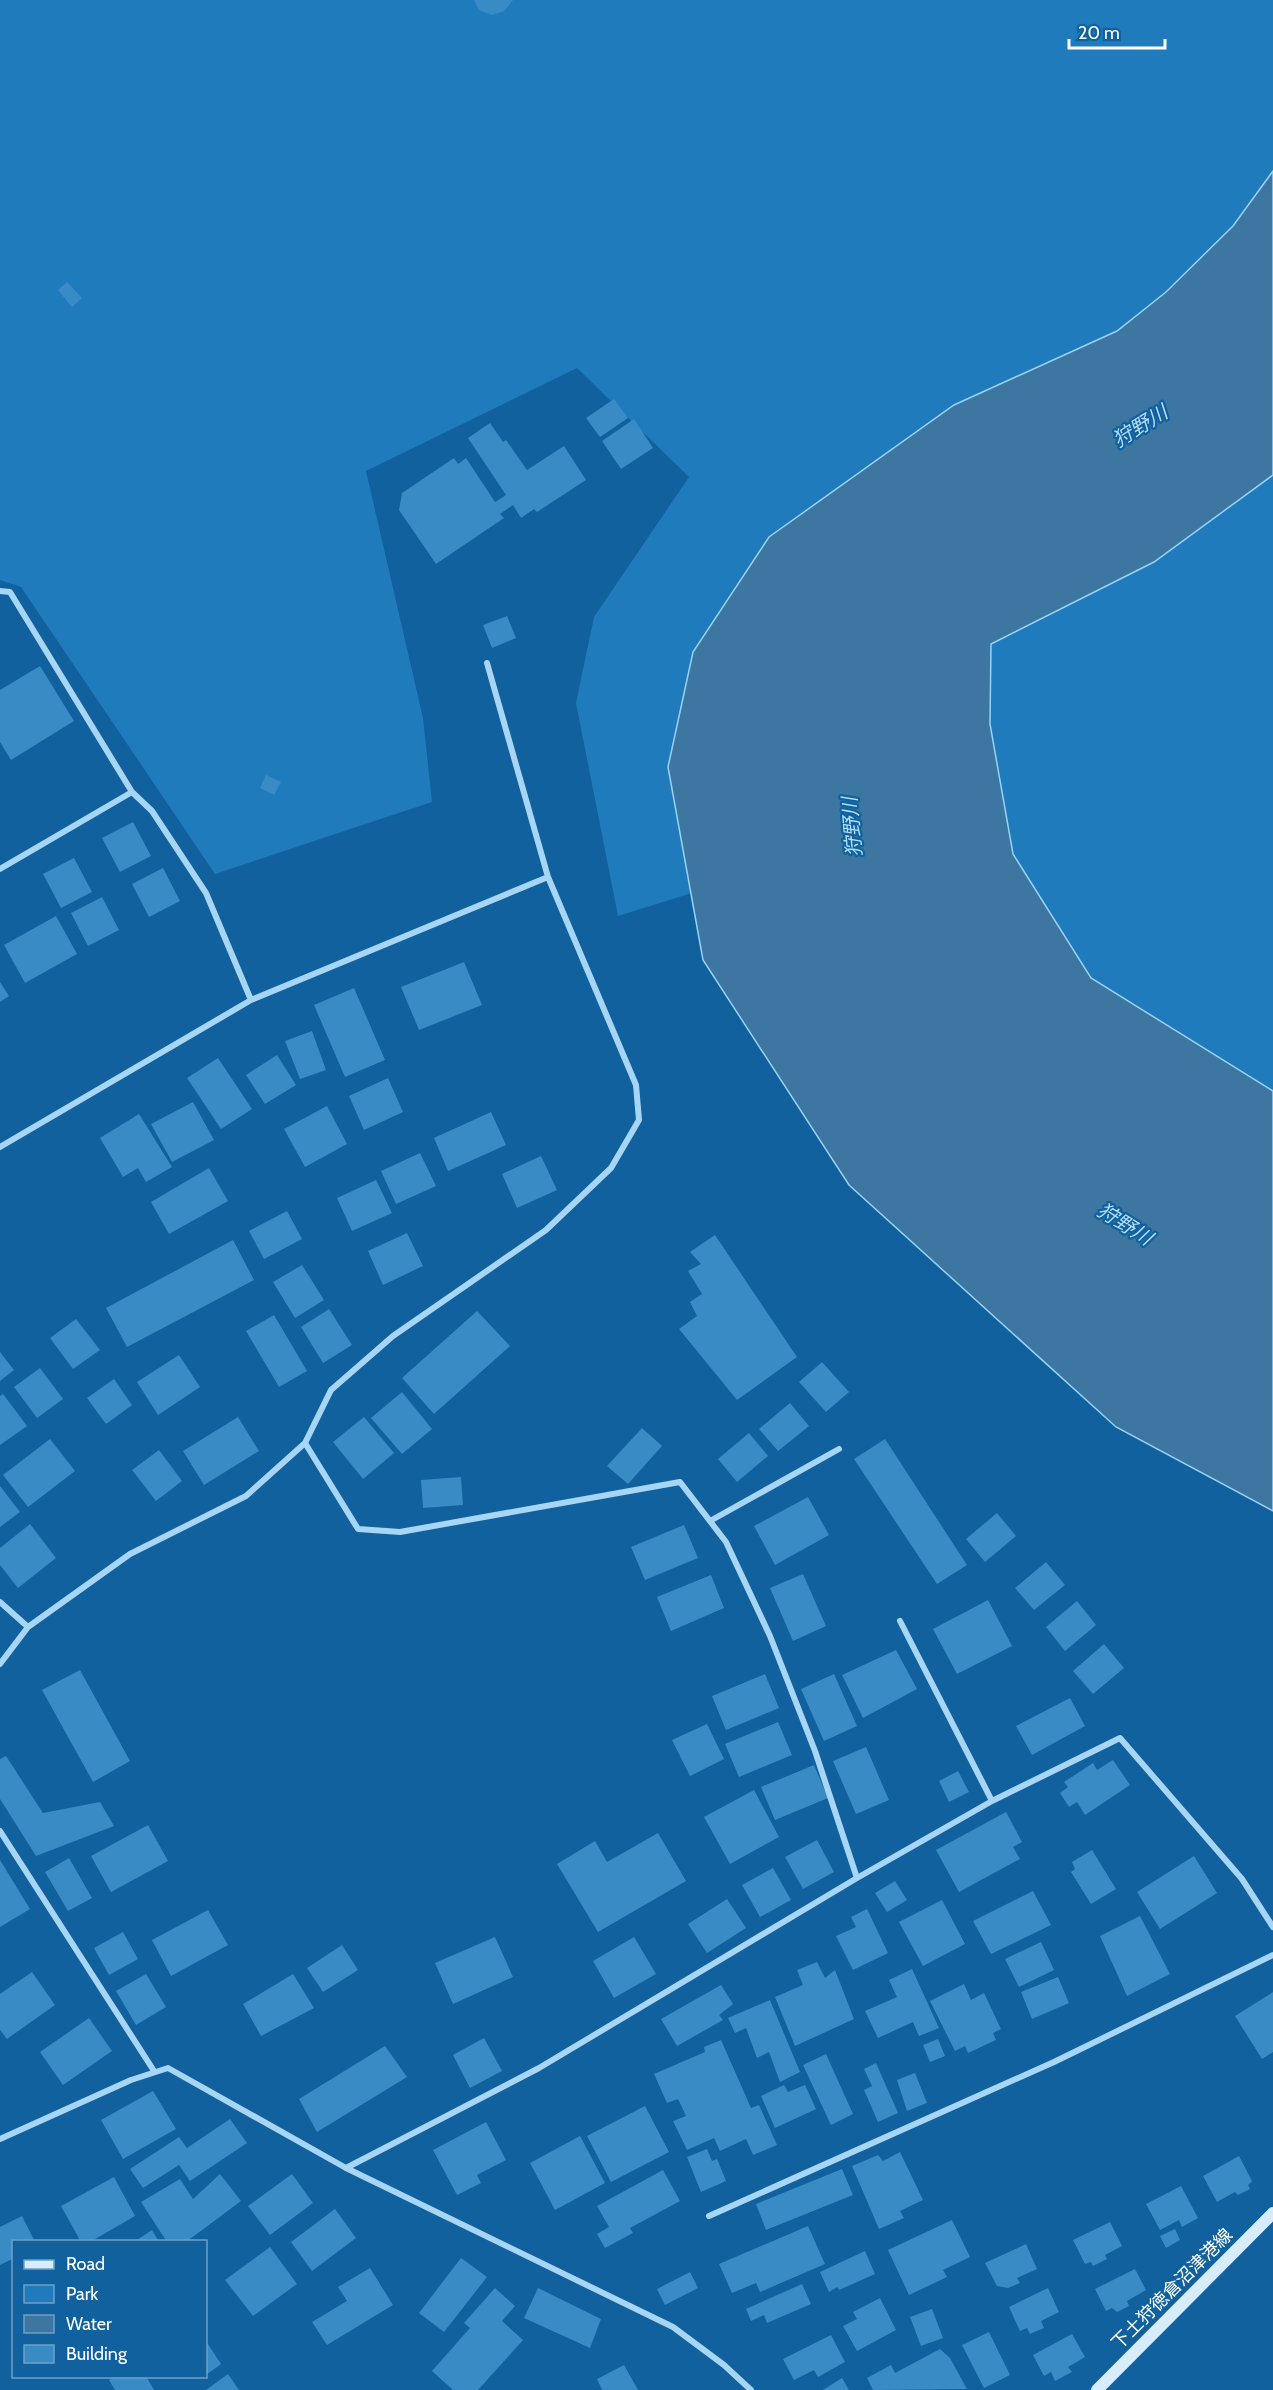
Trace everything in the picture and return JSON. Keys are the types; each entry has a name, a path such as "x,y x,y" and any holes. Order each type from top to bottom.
{"main road":[{"name":"下土狩徳倉沼津港線","path":"1097,2390 1273,2212"}],"street":[{"path":"0,591 10,592 132,792 152,811 206,893 251,999"},
{"path":"0,1664 28,1628 130,1554 246,1496 305,1443 331,1390 393,1336 546,1230 611,1168 639,1120 636,1085 548,877 487,663"},
{"path":"0,869 132,792"},
{"path":"0,1147 251,999 548,877"},
{"path":"305,1443 358,1528 400,1532 680,1482 726,1542 770,1636 815,1751 856,1878"},
{"path":"710,1521 839,1449"},
{"path":"0,1602 28,1628"},
{"path":"900,1621 992,1801"},
{"path":"346,2168 539,2068 856,1878 992,1801 1120,1737 1242,1880 1273,1927"},
{"path":"0,1831 154,2071"},
{"path":"709,2216 1054,2062 1273,1955"},
{"path":"0,2139 154,2071 168,2068 346,2168 673,2327 751,2390"}],"green space":[{"path":"0,0 1273,0 1273,171 1233,226 1166,292 1117,331 954,405 668,767 692,893 618,916 576,703 594,617 689,477 577,368 366,471 423,718 432,802 215,874 21,587 0,580"},
{"path":"1273,475 1273,1091 1091,978 1013,854 990,724 991,644 1154,562"}],"water":[{"name":"狩野川","path":"1273,171 1273,475 1154,562 991,644 990,724 1013,854 1091,978 1273,1091 1273,1511 1116,1427 849,1185 703,960 668,767 693,652 769,537 954,405 1117,331 1166,292 1233,226"}],"building":[{"path":"474,0 513,0 504,11 492,15 479,10"},
{"path":"67,282 82,298 72,307 58,290"},
{"path":"614,399 628,418 600,437 586,418"},
{"path":"634,419 653,448 621,469 602,441"},
{"path":"490,423 503,442 506,440 527,470 564,446 586,480 537,512 534,509 521,518 513,505 500,514 504,518 436,564 399,510 402,493 454,458 458,464 466,458 495,502 506,495 468,438"},
{"path":"507,616 516,638 492,648 483,625"},
{"path":"40,666 74,721 11,760 0,742 0,690"},
{"path":"266,775 281,782 274,795 260,788"},
{"path":"133,822 151,856 120,872 102,838"},
{"path":"74,858 92,892 61,908 43,874"},
{"path":"163,868 180,901 149,917 132,884"},
{"path":"102,897 119,930 88,946 71,913"},
{"path":"56,916 77,954 25,983 4,945"},
{"path":"464,962 482,1005 419,1030 401,987"},
{"path":"0,982 9,996 0,1002"},
{"path":"354,988 385,1060 345,1077 314,1005"},
{"path":"312,1031 326,1070 300,1079 285,1041"},
{"path":"277,1055 296,1085 265,1104 246,1075"},
{"path":"218,1058 252,1109 221,1129 187,1078"},
{"path":"388,1078 403,1112 364,1130 349,1096"},
{"path":"193,1102 214,1140 172,1162 151,1124"},
{"path":"327,1106 347,1144 305,1167 284,1129"},
{"path":"491,1112 506,1145 448,1171 434,1138"},
{"path":"139,1114 172,1167 146,1182 138,1168 123,1177 100,1138"},
{"path":"420,1153 436,1186 396,1204 381,1171"},
{"path":"541,1156 557,1190 517,1208 502,1174"},
{"path":"209,1168 228,1201 169,1234 151,1202"},
{"path":"376,1180 392,1213 352,1231 337,1198"},
{"path":"287,1211 302,1239 264,1259 249,1231"},
{"path":"407,1233 423,1266 383,1285 368,1251"},
{"path":"715,1235 797,1357 737,1400 679,1329 697,1316 690,1302 702,1294 688,1271 701,1264 690,1252"},
{"path":"233,1240 254,1280 127,1347 106,1308"},
{"path":"302,1265 324,1300 295,1318 273,1282"},
{"path":"329,1309 352,1345 323,1363 301,1327"},
{"path":"477,1311 510,1346 434,1414 402,1378"},
{"path":"274,1315 307,1371 279,1387 246,1331"},
{"path":"76,1319 100,1350 73,1369 50,1338"},
{"path":"0,1352 14,1370 0,1381"},
{"path":"179,1355 200,1387 158,1415 137,1382"},
{"path":"822,1362 849,1392 826,1412 799,1382"},
{"path":"40,1368 63,1399 37,1418 14,1387"},
{"path":"114,1379 132,1405 106,1424 87,1398"},
{"path":"402,1392 432,1429 402,1454 371,1418"},
{"path":"3,1394 27,1426 0,1445 0,1396"},
{"path":"790,1403 809,1426 778,1451 759,1429"},
{"path":"238,1417 259,1451 204,1485 183,1451"},
{"path":"364,1417 394,1453 363,1479 333,1442"},
{"path":"642,1428 662,1446 628,1484 607,1466"},
{"path":"749,1433 768,1456 737,1482 718,1459"},
{"path":"50,1439 75,1471 28,1507 3,1475"},
{"path":"885,1439 967,1565 937,1584 854,1459"},
{"path":"159,1450 182,1481 156,1501 132,1470"},
{"path":"461,1477 463,1505 423,1508 421,1480"},
{"path":"0,1486 20,1512 0,1527"},
{"path":"808,1497 829,1535 775,1565 754,1526"},
{"path":"997,1513 1016,1536 985,1562 966,1539"},
{"path":"30,1524 56,1558 18,1588 0,1565 0,1548"},
{"path":"684,1525 698,1558 645,1580 631,1547"},
{"path":"1046,1562 1065,1585 1034,1610 1015,1588"},
{"path":"803,1574 826,1626 793,1641 770,1588"},
{"path":"711,1575 724,1608 671,1631 657,1597"},
{"path":"988,1600 1012,1646 957,1674 933,1629"},
{"path":"1077,1601 1096,1625 1065,1651 1046,1627"},
{"path":"1104,1644 1124,1668 1093,1694 1073,1671"},
{"path":"896,1650 917,1689 863,1718 842,1675"},
{"path":"80,1670 130,1761 93,1782 42,1690"},
{"path":"765,1674 779,1708 726,1730 712,1696"},
{"path":"834,1674 857,1726 824,1741 801,1689"},
{"path":"1070,1698 1085,1726 1032,1755 1016,1726"},
{"path":"778,1722 792,1755 739,1777 725,1744"},
{"path":"707,1724 724,1759 690,1776 672,1740"},
{"path":"866,1747 889,1800 856,1814 833,1761"},
{"path":"6,1756 43,1813 100,1802 114,1826 36,1856 0,1799 0,1759"},
{"path":"1113,1760 1130,1785 1085,1815 1077,1802 1069,1807 1060,1793 1068,1787 1064,1782 1093,1763 1097,1770"},
{"path":"814,1765 828,1798 775,1820 761,1787"},
{"path":"958,1771 969,1792 949,1802 939,1781"},
{"path":"754,1790 779,1837 730,1864 704,1817"},
{"path":"1006,1812 1022,1842 1013,1847 1020,1859 959,1892 936,1850"},
{"path":"148,1825 168,1861 111,1892 91,1856"},
{"path":"658,1833 686,1881 598,1932 557,1864 595,1841 607,1862"},
{"path":"817,1840 834,1872 803,1889 785,1857"},
{"path":"1092,1850 1116,1889 1091,1904 1071,1872 1075,1869 1072,1862"},
{"path":"1194,1856 1217,1893 1160,1929 1137,1892"},
{"path":"69,1858 92,1898 68,1911 45,1872"},
{"path":"0,1860 30,1909 0,1927"},
{"path":"773,1868 791,1900 760,1917 742,1885"},
{"path":"895,1881 907,1900 887,1912 875,1893"},
{"path":"1033,1891 1051,1925 991,1954 973,1921"},
{"path":"727,1899 746,1928 707,1953 688,1924"},
{"path":"942,1900 965,1944 923,1966 899,1922"},
{"path":"867,1909 888,1953 853,1970 836,1936 856,1927 851,1917"},
{"path":"208,1910 228,1945 171,1976 152,1940"},
{"path":"1140,1916 1170,1974 1127,1996 1100,1936"},
{"path":"123,1932 138,1959 109,1975 94,1948"},
{"path":"495,1937 513,1977 453,2004 435,1963"},
{"path":"634,1937 656,1974 614,1998 593,1961"},
{"path":"1041,1942 1054,1970 1019,1987 1005,1959"},
{"path":"342,1945 358,1970 323,1992 307,1968"},
{"path":"817,1962 825,1978 835,1970 854,2019 795,2046 775,1997 803,1985 797,1970"},
{"path":"912,1969 939,2028 919,2036 913,2022 878,2038 865,2011 897,1997 889,1980"},
{"path":"32,1972 55,2005 7,2039 0,2030 0,1994"},
{"path":"146,1974 166,2007 136,2025 116,1991"},
{"path":"293,1974 314,2008 261,2036 243,2004"},
{"path":"1058,1977 1069,2003 1032,2019 1021,1992"},
{"path":"964,1984 971,2000 984,1993 1001,2029 993,2033 996,2040 968,2053 965,2046 955,2051 930,2001"},
{"path":"721,1985 733,2004 719,2015 723,2020 677,2046 661,2019"},
{"path":"1273,1992 1273,2052 1262,2059 1235,2016"},
{"path":"770,2000 800,2072 780,2082 769,2052 757,2058 746,2028 735,2033 728,2018"},
{"path":"89,2018 112,2051 63,2085 40,2052"},
{"path":"484,2038 502,2071 470,2088 453,2055"},
{"path":"938,2039 945,2056 930,2062 923,2045"},
{"path":"721,2040 751,2108 759,2105 777,2145 753,2155 746,2139 720,2151 714,2138 687,2150 673,2121 686,2116 678,2099 667,2103 654,2074 705,2052 704,2047"},
{"path":"385,2046 407,2077 317,2132 299,2099"},
{"path":"826,2054 853,2114 831,2125 803,2065"},
{"path":"876,2063 898,2113 878,2122 864,2090 872,2086 864,2069"},
{"path":"915,2073 927,2103 907,2111 897,2080"},
{"path":"784,2085 788,2092 805,2085 816,2109 775,2128 761,2096"},
{"path":"153,2091 176,2129 123,2159 101,2120"},
{"path":"645,2106 669,2152 611,2182 587,2136"},
{"path":"230,2119 247,2143 190,2181 179,2165 143,2188 130,2169 179,2137 187,2148"},
{"path":"486,2122 506,2160 477,2175 481,2183 457,2195 433,2150"},
{"path":"580,2136 605,2183 555,2210 530,2163"},
{"path":"707,2149 712,2161 717,2159 726,2181 701,2192 687,2157"},
{"path":"900,2152 923,2200 900,2211 904,2218 879,2229 852,2166 878,2155 883,2161"},
{"path":"1239,2156 1252,2181 1248,2185 1250,2189 1238,2195 1235,2192 1217,2202 1203,2176"},
{"path":"842,2169 853,2195 766,2230 756,2204"},
{"path":"663,2170 680,2201 630,2228 633,2233 605,2248 597,2234 609,2227 597,2206"},
{"path":"220,2174 241,2201 189,2240 166,2240 141,2202 180,2179 193,2199"},
{"path":"292,2174 313,2203 270,2235 248,2206"},
{"path":"114,2177 135,2216 93,2240 80,2240 61,2206"},
{"path":"1181,2186 1198,2218 1182,2227 1179,2220 1160,2230 1146,2204"},
{"path":"335,2209 356,2238 312,2271 291,2242"},
{"path":"22,2216 34,2240 12,2240 12,2259 0,2265 0,2227"},
{"path":"952,2220 970,2257 943,2270 947,2277 909,2295 888,2250"},
{"path":"1110,2222 1122,2246 1105,2255 1107,2259 1093,2266 1091,2262 1085,2264 1073,2240"},
{"path":"808,2226 825,2264 760,2292 756,2283 732,2293 719,2264"},
{"path":"1175,2229 1180,2240 1166,2248 1160,2236"},
{"path":"152,2230 158,2240 137,2240"},
{"path":"1026,2244 1037,2269 1017,2278 1020,2283 1008,2288 997,2286 985,2263"},
{"path":"270,2247 297,2284 253,2316 225,2280"},
{"path":"865,2251 875,2274 829,2292 820,2272"},
{"path":"461,2258 487,2277 444,2332 419,2313"},
{"path":"370,2268 393,2305 327,2345 312,2322 347,2301 338,2287"},
{"path":"1135,2269 1146,2290 1127,2301 1129,2306 1117,2312 1112,2308 1106,2311 1095,2289"},
{"path":"690,2272 698,2288 665,2305 657,2289"},
{"path":"802,2284 811,2304 767,2323 764,2315 751,2321 746,2309"},
{"path":"495,2288 515,2306 502,2321 523,2340 478,2390 453,2390 432,2371 470,2328 464,2323"},
{"path":"538,2288 601,2319 590,2348 524,2318"},
{"path":"1048,2288 1059,2312 1041,2321 1044,2328 1030,2334 1027,2328 1020,2331 1009,2307"},
{"path":"880,2298 896,2330 857,2351 843,2326 857,2319 853,2312"},
{"path":"932,2309 943,2338 921,2346 910,2317"},
{"path":"989,2332 1010,2375 984,2388 962,2345"},
{"path":"1072,2334 1085,2357 1068,2367 1072,2372 1055,2381 1051,2372 1044,2376 1033,2355"},
{"path":"831,2335 845,2362 818,2377 814,2370 794,2380 783,2359"},
{"path":"207,2343 221,2364 207,2374"},
{"path":"940,2349 950,2358 967,2389 873,2390 867,2378 891,2365 895,2373"},
{"path":"624,2365 638,2390 602,2390 597,2379"},
{"path":"228,2374 239,2390 206,2390"},
{"path":"112,2378 147,2378 154,2390 115,2390 109,2380"},
{"path":"842,2378 849,2390 823,2390"}]}
